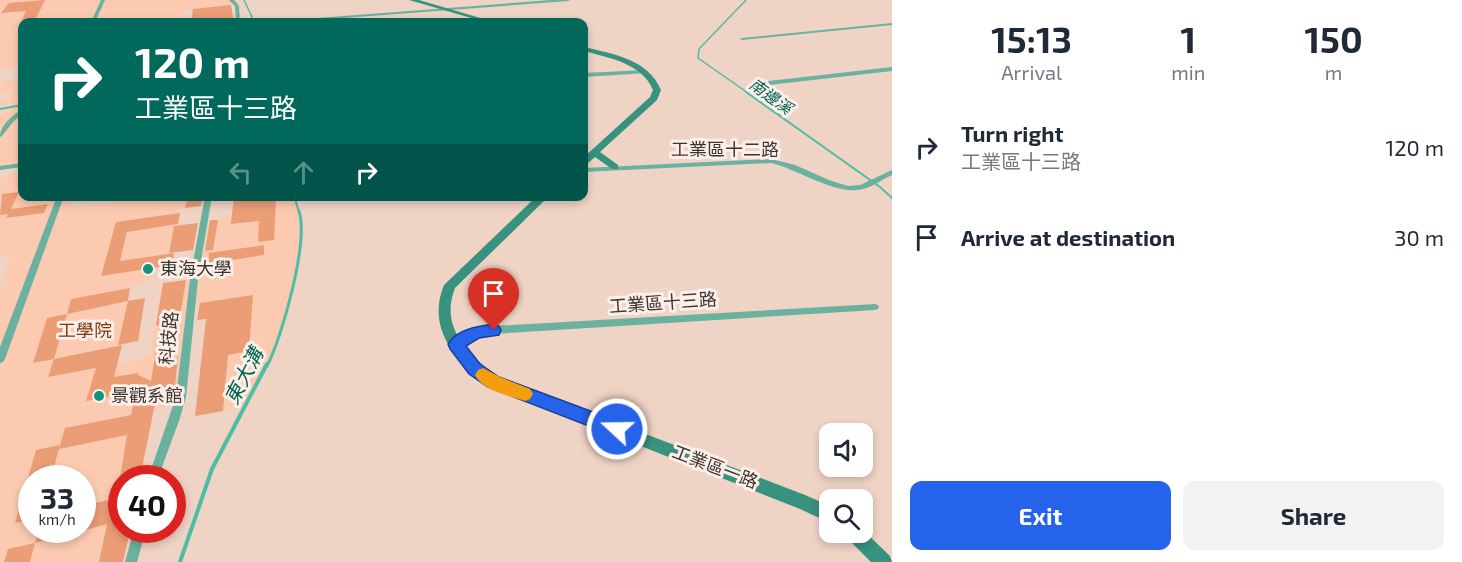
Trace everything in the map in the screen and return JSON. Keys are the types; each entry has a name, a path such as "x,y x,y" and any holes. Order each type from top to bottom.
{"street":[{"path":"95,18 103,0"},
{"path":"231,0 237,6 238,18"},
{"path":"328,18 568,0"},
{"path":"415,1 476,18"},
{"path":"413,11 418,8 415,1"},
{"path":"469,16 468,10 474,6"},
{"path":"742,39 892,24"},
{"path":"588,51 628,63 645,72 655,84 656,94 588,159"},
{"path":"759,84 892,69"},
{"path":"588,75 645,72"},
{"path":"0,135 18,115"},
{"path":"595,153 615,167"},
{"name":"工業區十二路","path":"588,170 771,161 793,166 840,186 852,188 863,186"},
{"path":"0,168 18,166"},
{"path":"863,186 889,173"},
{"path":"0,359 59,201"},
{"name":"科技路","path":"157,465 178,413 194,279 208,201"},
{"name":"工業區一路","path":"539,201 450,285 442,302 442,316 456,344 475,369 494,382 806,502 819,509"},
{"name":"工業區十三路","path":"456,344 476,333 494,330 875,307"},
{"path":"130,562 136,543"},
{"path":"864,543 884,562"}],"shaded area":[{"path":"0,0 892,0 892,562 0,562"}],"green space":[{"path":"0,0 237,0 238,5 184,10 181,18 18,18 18,66 0,70"},
{"path":"18,79 18,166 0,167 0,115 10,111 13,105 10,103 0,106 0,101 7,100 15,93 0,95 0,88 4,81"},
{"name":"工學院","path":"18,171 18,201 73,201 71,208 124,201 187,201 185,208 175,210 180,213 116,223 101,276 154,268 152,278 130,288 72,299 67,314 128,301 118,345 54,359 49,377 138,360 150,354 163,283 194,279 198,252 213,250 218,220 230,215 275,208 276,201 296,201 302,220 301,249 275,350 244,406 223,411 228,355 249,351 252,295 191,305 181,397 153,412 158,379 146,382 137,377 138,373 92,382 86,400 136,391 131,415 65,428 60,445 36,450 32,465 18,465 18,513 15,523 18,522 18,543 34,543 8,549 4,562 0,562 0,287 6,286 8,281 2,281 10,256 0,257 0,215 8,214 6,218 44,213 48,204 11,209 2,194 0,199 0,181 10,172","holes":["264,245 264,255 208,264 209,254","67,315 54,359 34,363 47,318"]},
{"path":"174,225 169,253 120,261 127,232"},
{"path":"127,435 122,465 108,465 108,500 96,503 96,465 55,465 59,449"},
{"path":"107,524 99,562 30,562 34,543 96,543 96,527"}],"building":[{"path":"45,0 36,18 23,18 26,11 1,13 9,3"},
{"path":"231,5 233,18 192,18 193,9"},
{"path":"18,192 11,209 48,204 44,213 6,218 8,214 0,215 2,194"},
{"path":"187,201 202,201 201,206 185,208"},
{"path":"233,201 276,201 274,240 258,242 259,221 231,224"},
{"path":"180,213 178,224 127,232 120,261 174,253 172,265 101,276 116,222"},
{"path":"210,220 218,220 213,250 205,251"},
{"path":"198,223 193,250 169,253 174,226"},
{"path":"264,245 264,255 208,264 209,253"},
{"path":"186,280 173,358 178,357 174,395 156,399 143,465 122,465 127,435 59,449 65,428 131,415 136,391 86,401 96,368 48,377 54,359 122,345 114,377 138,373 151,381 160,326 156,325 163,283"},
{"path":"130,288 128,301 67,314 71,299"},
{"path":"253,295 249,351 228,355 223,411 195,416 206,319 197,320 200,303"},
{"path":"145,298 138,341 118,345 128,301"},
{"path":"67,314 54,359 33,363 47,318"},
{"path":"60,445 55,465 32,465 36,450"},
{"path":"108,500 108,543 127,543 123,562 99,562 107,524 96,527 96,503"},
{"path":"35,543 30,562 4,562 8,549"}],"waterway":[{"name":"東大溝","path":"244,0 251,18"},
{"name":"南邊溪","path":"746,0 699,49 698,58 748,93"},
{"name":"南邊溪","path":"746,92 880,187 892,198"},
{"path":"0,109 18,106"},
{"name":"東大溝","path":"296,201 299,212"},
{"name":"東大溝","path":"267,366 280,334 297,266 301,225 299,211"},
{"name":"東大溝","path":"180,562 212,469 267,364"}],"slow traffic":[{"path":"483,375 494,382 525,394"}],"place":[{"name":"東海大學","path":"148,269"},
{"name":"景觀系館","path":"99,396"}],"route":[{"path":"494,330 476,333 456,344 475,369 494,382 617,429"}]}
